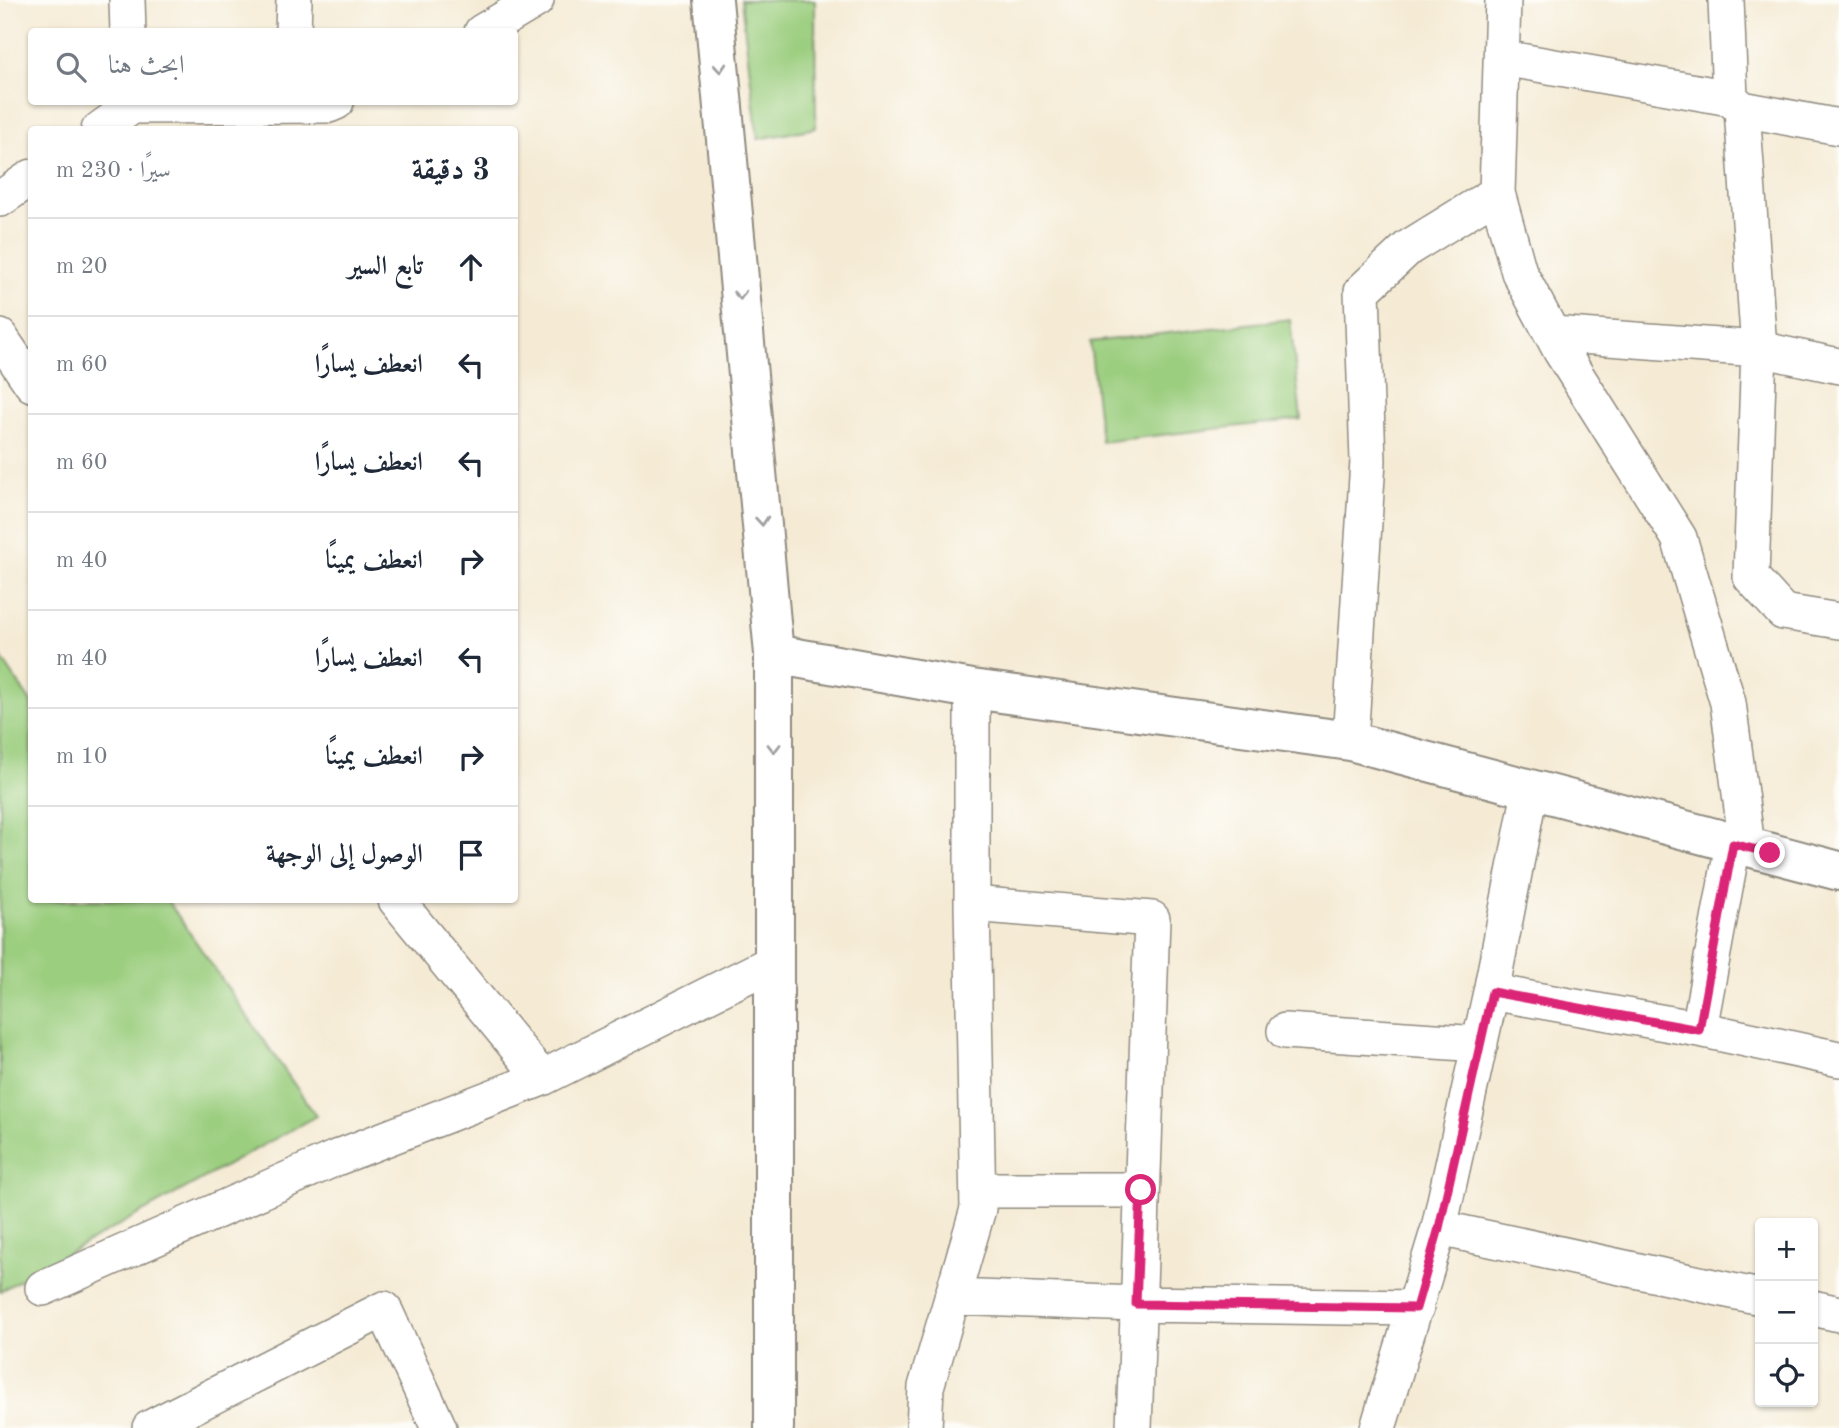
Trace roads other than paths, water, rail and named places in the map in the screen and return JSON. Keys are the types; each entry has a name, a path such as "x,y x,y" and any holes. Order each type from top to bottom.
{"street":[{"path":"127,0 128,28"},
{"path":"293,28 294,0"},
{"path":"489,28 536,0"},
{"path":"713,0 774,654 774,1428"},
{"path":"1503,0 1497,193 1519,272 1553,334 1678,538 1728,703 1740,845 1699,1030"},
{"path":"1726,0 1759,349 1751,577 1783,612 1839,621"},
{"path":"1503,58 1736,103 1839,127"},
{"path":"104,126 131,105"},
{"path":"0,199 28,180"},
{"path":"1350,741 1368,461 1362,292 1408,248 1497,193"},
{"path":"1553,334 1759,349 1839,366"},
{"path":"4,351 28,379"},
{"path":"774,654 972,689 1350,741 1839,871"},
{"path":"924,1428 926,1387 978,1209 972,904 972,689"},
{"path":"1378,1428 1439,1228 1492,992 1530,790"},
{"path":"398,903 542,1078"},
{"path":"972,904 1152,919 1136,1304 1134,1428"},
{"path":"43,1288 336,1158 542,1078 774,962"},
{"path":"1492,992 1839,1059"},
{"path":"1285,1031 1480,1044"},
{"path":"978,1190 1141,1190"},
{"path":"1439,1228 1755,1296"},
{"path":"952,1297 1136,1304 1416,1308"},
{"path":"150,1428 384,1308 443,1428"},
{"path":"1818,1309 1839,1314"}]}
